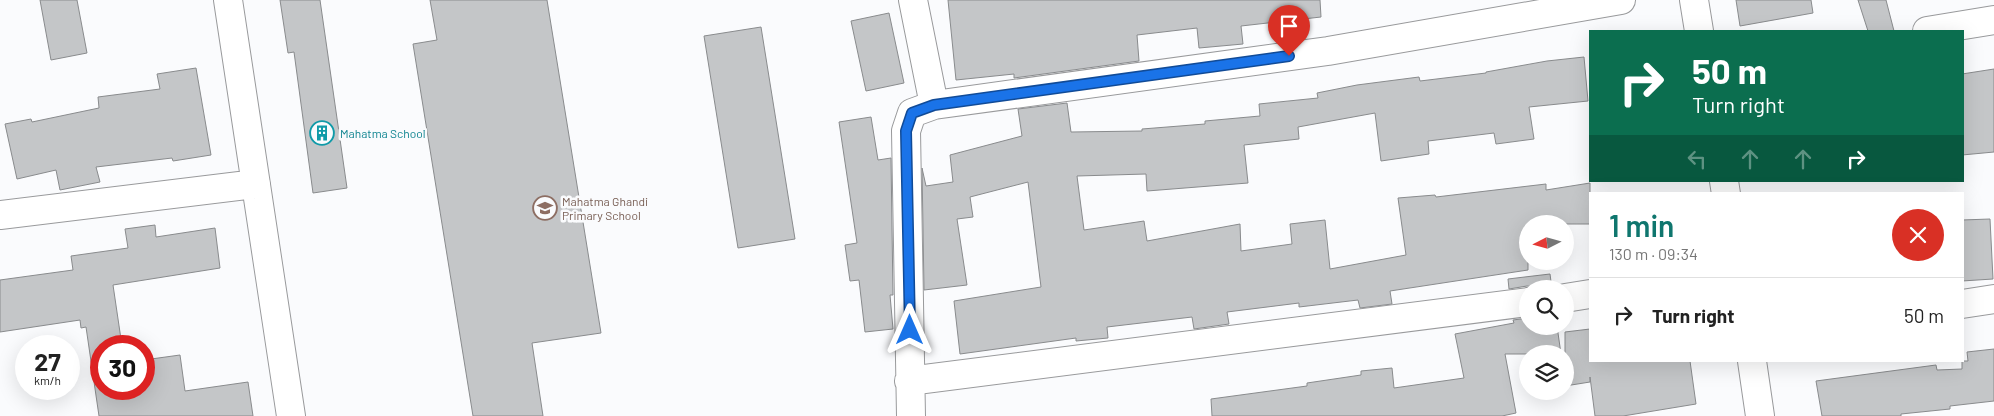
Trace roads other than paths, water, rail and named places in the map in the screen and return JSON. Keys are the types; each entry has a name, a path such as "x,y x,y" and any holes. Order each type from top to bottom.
{"street":[{"path":"228,0 291,416"},
{"path":"914,0 934,105"},
{"path":"911,416 909,381 910,272 906,131 912,113 934,105 1328,51 1621,0"},
{"path":"1694,0 1699,30"},
{"path":"1934,30 1994,20"},
{"path":"0,215 256,184"},
{"path":"1574,297 1589,294"},
{"path":"1964,304 1994,299"},
{"path":"909,381 1519,303"},
{"path":"1752,362 1760,416"}],"place":[{"name":"Mahatma School","path":"322,133"},
{"name":"Mahatma Ghandi Primary School","path":"545,208"}]}
